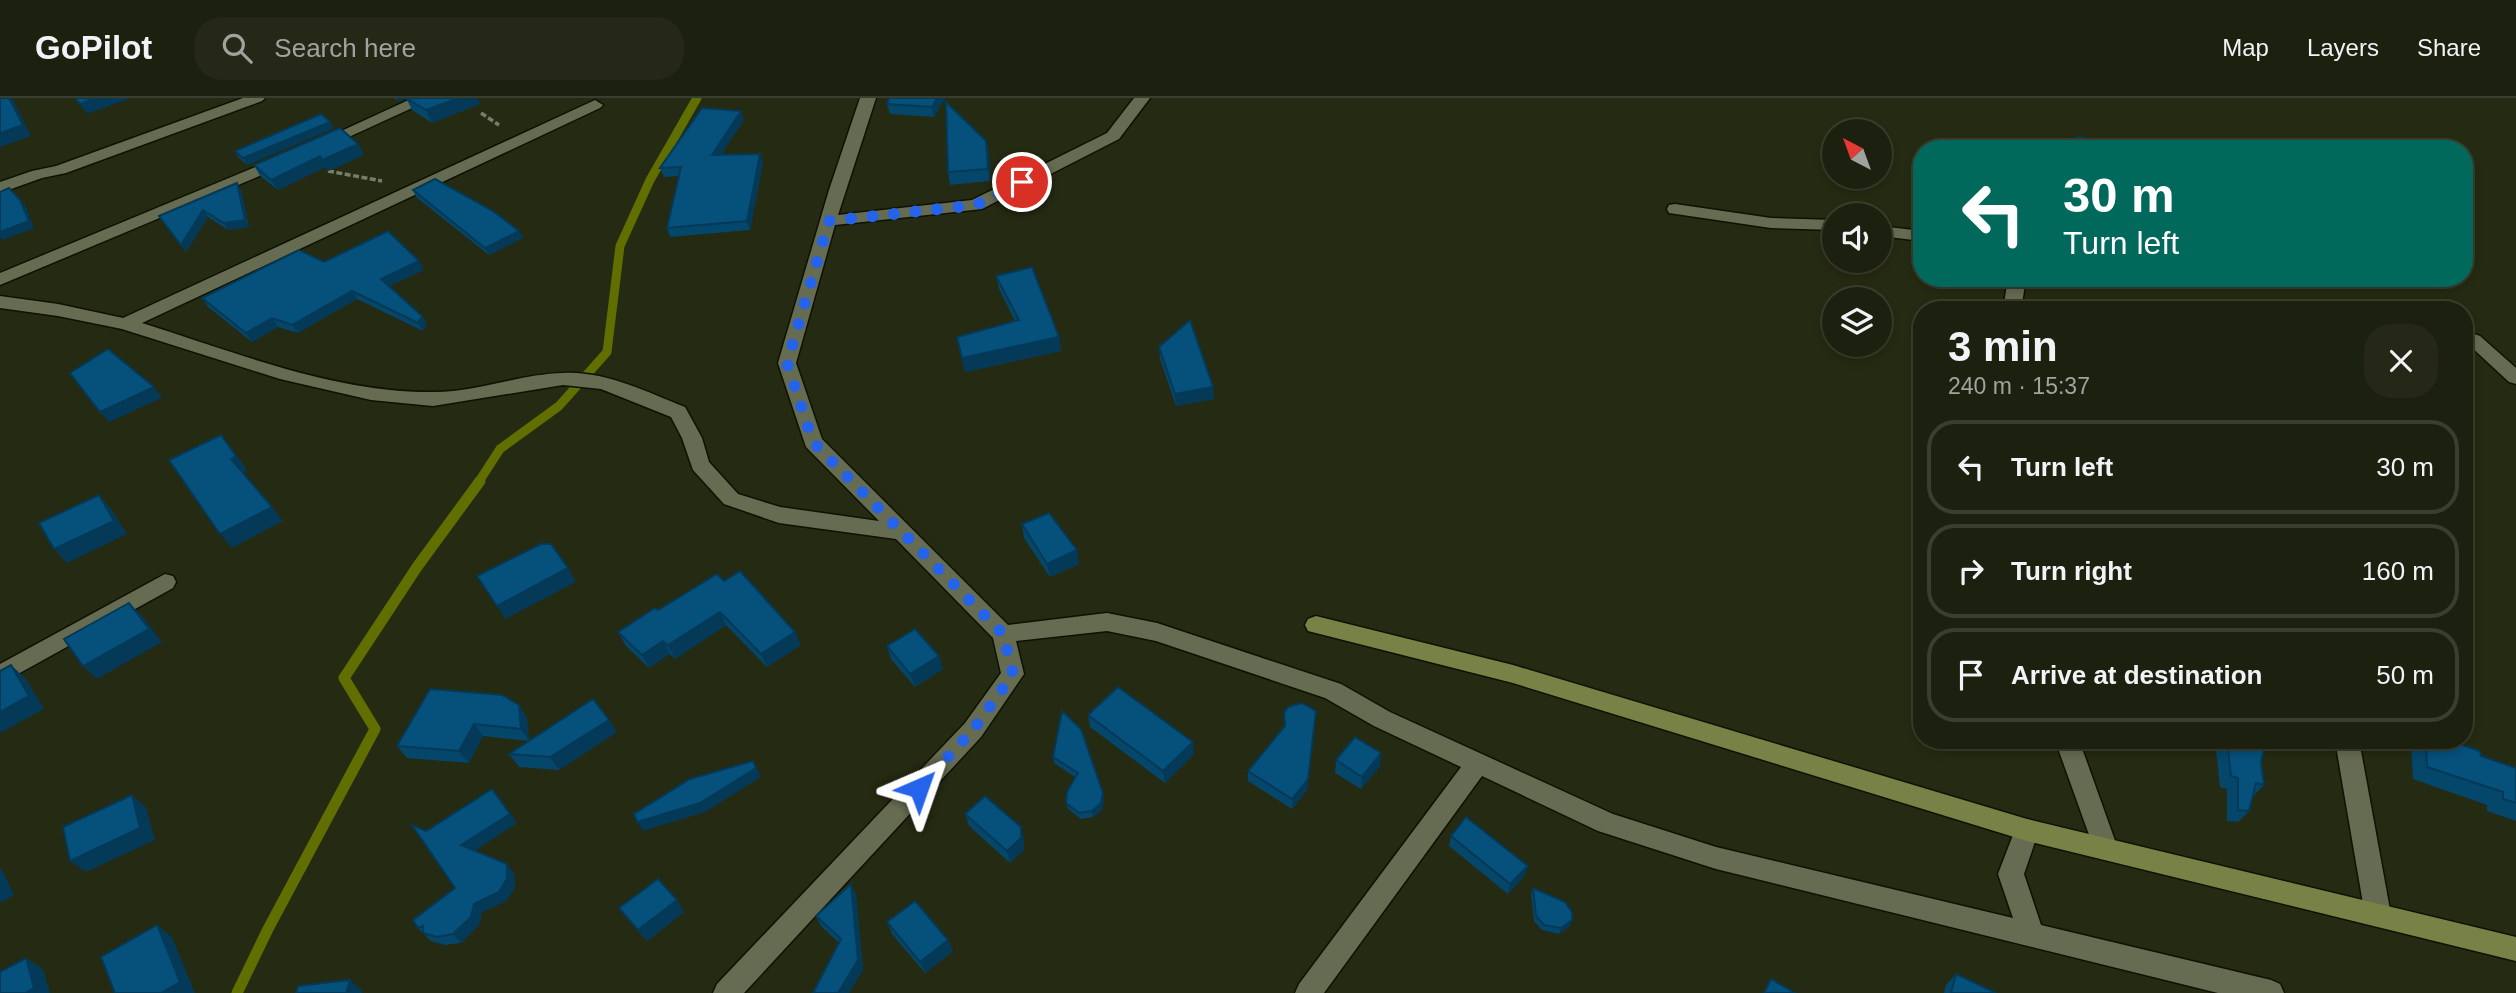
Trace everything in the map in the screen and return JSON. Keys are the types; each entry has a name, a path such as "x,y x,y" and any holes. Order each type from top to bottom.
{"street":[{"path":"0,188 37,174 60,170 257,98"},
{"path":"0,279 426,98"},
{"path":"726,993 973,730 1013,674 1003,634 813,442 787,363 869,98"},
{"path":"829,221 976,205 1113,136 1142,98"},
{"path":"125,324 595,105"},
{"path":"1675,209 1772,223 1822,225"},
{"path":"1892,232 1913,235"},
{"path":"0,302 58,310 125,324 287,375 371,394 433,399 563,379 601,383 678,412 692,438 699,465 731,499 779,515 902,532"},
{"path":"2474,340 2516,378"},
{"path":"0,675 165,582"},
{"path":"1003,634 1107,622 1157,632 1332,691 1382,719 1607,823 1716,858 2271,993"},
{"path":"1316,625 1513,674 2027,830 2516,949"},
{"path":"2070,749 2106,849"},
{"path":"2349,749 2378,915"},
{"path":"1308,993 1478,763"},
{"path":"2027,830 2011,874 2031,933"}],"path":[{"path":"328,171 380,179 399,195"}],"building":[{"path":"0,98 9,98 23,125 0,133"},
{"path":"75,98 95,98 80,104"},
{"path":"406,98 458,98 426,110"},
{"path":"889,98 937,98 932,107 887,104"},
{"path":"946,102 986,141 988,169 948,172"},
{"path":"702,108 741,111 712,155 760,154 747,221 667,228 681,167 660,168"},
{"path":"321,114 330,122 243,158 235,151"},
{"path":"340,128 358,144 322,160 320,156 271,180 254,165"},
{"path":"435,179 493,211 519,231 485,248 413,190"},
{"path":"237,183 245,220 224,223 203,210 181,245 159,216"},
{"path":"9,188 20,200 29,221 0,232 0,192"},
{"path":"388,231 419,261 381,279 422,316 418,323 352,291 292,325 272,318 246,333 202,298 299,250 324,262"},
{"path":"1032,267 1059,337 962,358 957,337 1019,320 996,276"},
{"path":"1190,320 1213,387 1175,394 1159,347"},
{"path":"108,349 154,387 100,412 70,373"},
{"path":"221,435 236,456 231,459 272,507 220,534 169,460"},
{"path":"99,495 114,521 54,549 39,523"},
{"path":"1049,513 1077,550 1047,564 1022,524"},
{"path":"541,544 551,544 568,568 497,606 477,576"},
{"path":"740,571 795,632 761,654 720,612 668,645 663,641 642,655 618,632 717,574 724,581"},
{"path":"129,603 149,629 83,666 64,639"},
{"path":"915,629 939,656 910,674 887,646"},
{"path":"11,665 29,696 0,712 0,671"},
{"path":"1118,687 1193,742 1163,771 1088,715"},
{"path":"430,689 502,695 519,705 521,729 474,724 459,751 397,746"},
{"path":"593,699 609,720 550,757 509,754"},
{"path":"1302,703 1316,711 1308,779 1292,799 1248,771 1285,726 1284,713 1288,707"},
{"path":"1062,711 1081,729 1103,793 1101,803 1092,811 1079,813 1066,803 1067,792 1078,773 1053,757"},
{"path":"1355,737 1381,753 1362,777 1336,760"},
{"path":"2228,749 2264,749 2261,762 2264,785 2256,783 2249,811 2238,810 2238,778 2231,776"},
{"path":"2426,749 2473,749 2480,751 2481,756 2516,768 2516,803 2503,799 2503,792 2427,767"},
{"path":"753,761 756,768 700,803 637,822 634,814 690,779"},
{"path":"492,789 510,814 461,845 507,864 507,879 499,892 474,904 471,917 453,934 437,937 423,933 423,926 418,928 413,920 455,888 412,825 426,831"},
{"path":"132,795 140,828 70,861 63,827"},
{"path":"985,796 1021,827 1021,838 1007,851 965,814"},
{"path":"1466,817 1528,866 1510,884 1451,836"},
{"path":"658,879 677,900 638,930 619,908"},
{"path":"851,884 858,960 838,993 813,993 841,939 816,916"},
{"path":"1533,888 1565,902 1572,912 1572,920 1561,928 1544,925 1536,916"},
{"path":"915,901 948,940 920,962 887,922"},
{"path":"157,925 180,982 161,993 115,993 101,957"},
{"path":"26,958 34,988 25,993 0,993 0,972"},
{"path":"1956,974 1996,993 1951,993"},
{"path":"1771,979 1795,993 1764,993"},
{"path":"350,980 346,993 296,993 298,986"}],"waterway":[{"path":"478,483 500,449 559,406 607,352 620,246 650,180 697,98"},
{"path":"237,993 268,929 375,729 344,678 417,567 480,481"}],"route":[{"path":"919,788 973,730 1013,674 1003,634 813,442 787,363 829,221 976,205 1022,182"}]}
